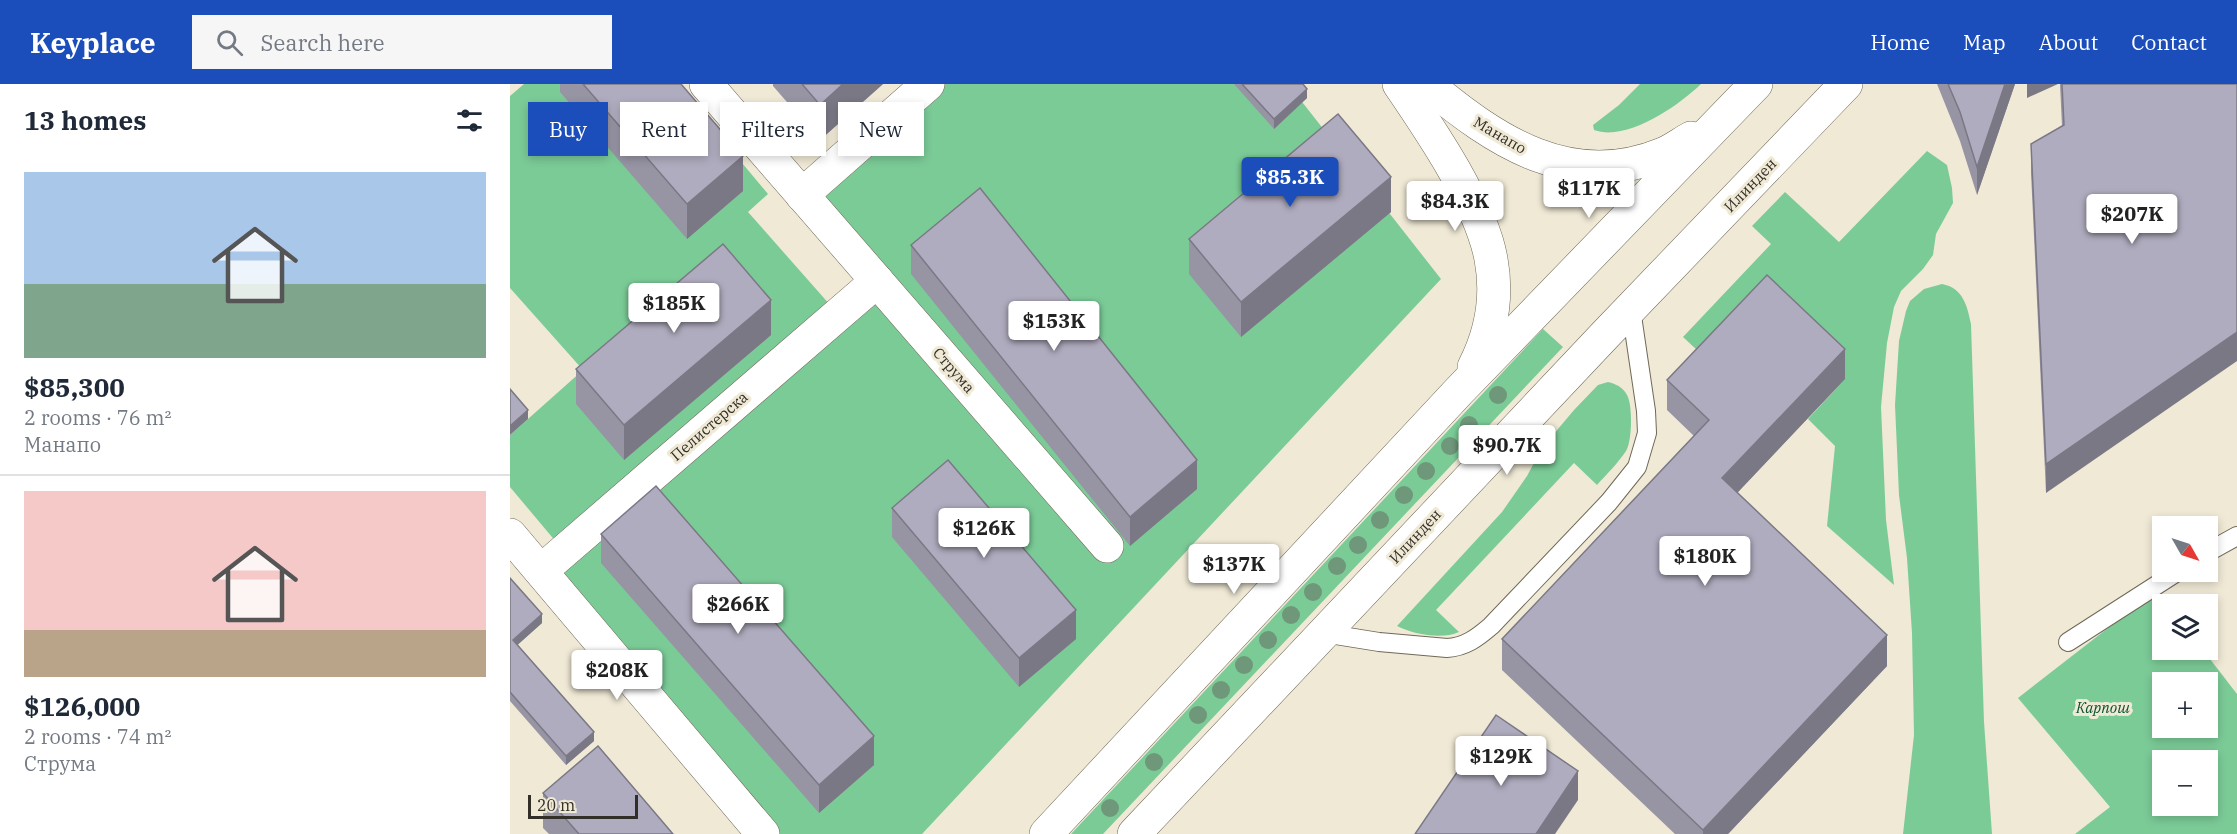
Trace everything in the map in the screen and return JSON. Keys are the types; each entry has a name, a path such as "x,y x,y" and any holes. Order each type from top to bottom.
{"street":[{"name":"Струма","path":"706,84 1107,546"},
{"path":"802,195 928,84"},
{"path":"1399,84 1452,168 1484,233 1492,261 1493,307 1490,328 1483,350 1459,391"},
{"name":"Манапо","path":"1427,84 1454,107 1500,139 1544,159 1569,165 1594,167 1640,161 1664,154 1716,124"},
{"path":"1046,834 1459,391 1756,84"},
{"name":"Илинден","path":"1134,834 1846,84"},
{"name":"Пелистерска","path":"541,571 877,281"},
{"path":"510,535 763,834"}],"lane":[{"path":"1323,633 1390,643 1458,647 1479,636 1491,626 1594,518 1637,467 1647,433 1646,411 1631,309"},
{"path":"2218,546 2237,536"},
{"path":"2068,642 2161,582"}],"green space":[{"path":"524,84 676,84 691,102 620,102 620,156 708,156 708,122 720,137 720,156 736,156 768,194 748,212 831,306 557,543 510,487 510,435 583,370 510,288 510,96"},
{"path":"928,84 1288,84 1441,279 922,834 771,834 541,571 877,281 802,195 846,156 924,156 924,102 908,102"},
{"path":"1640,84 1701,84 1666,111 1636,127 1607,132 1594,130 1593,125 1619,105"},
{"path":"1927,151 1947,165 1953,203 1936,234 1933,255 1923,269 1901,291 1894,307 1887,343 1881,407 1886,520 1894,585 1827,526 1835,446 1808,419 1845,379 1712,364 1683,337 1771,244 1752,226 1785,192 1839,242"},
{"path":"1942,284 1955,289 1963,298 1971,324 1984,722 1992,834 1903,834 1914,735 1912,633 1907,558 1899,495 1895,405 1899,341 1910,301 1924,289"},
{"path":"1543,329 1563,347 1103,834 1071,834"},
{"path":"1608,382 1616,385 1627,395 1631,415 1628,446 1616,464 1597,485 1574,463 1436,610 1459,632 1444,636 1427,635 1397,626 1502,512 1527,476 1542,448 1574,410 1598,385"},
{"name":"Карпош","path":"2157,590 2160,594 2152,594 2152,660 2211,660 2237,694 2237,834 2075,834 2110,807 2018,698"}],"building":[{"path":"583,84 681,84 696,102 620,102 620,127 608,113 608,102 599,102"},
{"path":"802,84 843,84 823,102 817,102"},
{"path":"1242,84 1303,84 1307,89 1274,119"},
{"path":"1948,84 2005,84 1977,167 1960,112"},
{"path":"2062,84 2237,84 2237,332 2046,464 2031,144 2064,125"},
{"path":"1338,114 1391,177 1241,302 1189,239"},
{"path":"708,115 720,129 720,156 743,156 687,204 645,156 708,156"},
{"path":"980,188 1197,460 1130,517 911,245"},
{"path":"723,244 771,300 624,425 576,369"},
{"path":"1767,275 1845,349 1722,478 1887,635 1703,830 1502,639 1709,420 1667,380"},
{"path":"510,389 528,410 510,426"},
{"path":"948,460 1076,610 1019,658 892,508"},
{"path":"656,486 874,736 819,785 601,534"},
{"path":"510,578 542,614 513,640 594,732 566,756 510,692"},
{"path":"1496,715 1578,771 1536,834 1415,834"},
{"path":"598,746 673,834 579,834 543,793"}]}
